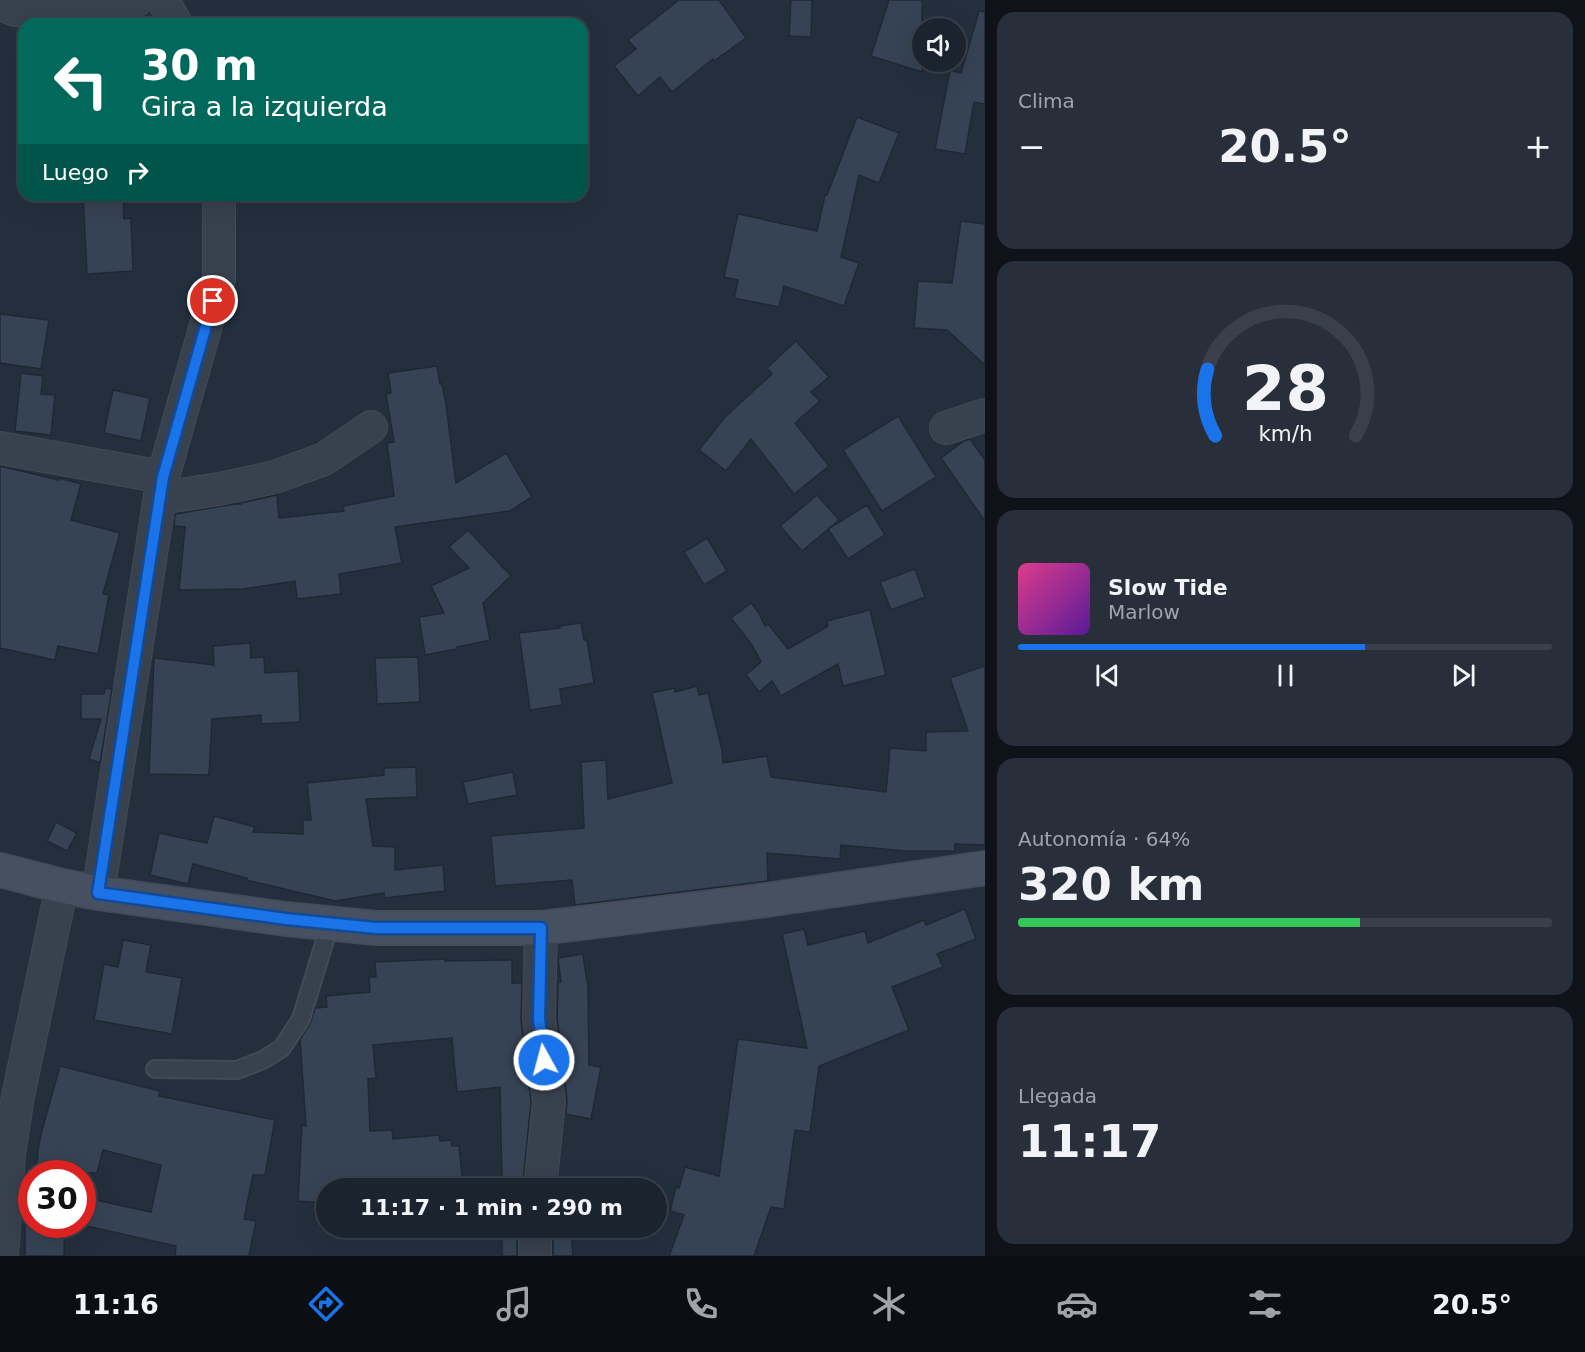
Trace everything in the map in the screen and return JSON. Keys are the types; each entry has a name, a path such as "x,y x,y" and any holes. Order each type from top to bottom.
{"main road":[{"path":"0,870 98,893 330,924 376,928 541,928 759,901 985,868"}],"street":[{"path":"0,4 15,10 87,10 137,0"},
{"path":"163,0 173,18"},
{"path":"98,893 162,487 219,279 219,201"},
{"path":"946,428 985,415"},
{"path":"0,448 162,487 219,489 275,477 324,459 371,427"},
{"path":"2,1256 9,1154 18,1096 62,885"},
{"path":"541,928 539,1018 549,1102 541,1178"},
{"path":"535,1238 535,1256"}],"lane":[{"path":"155,1069 237,1070 263,1060 282,1048 301,1019 330,924"}],"building":[{"path":"679,0 719,0 746,38 714,61 713,59 672,92 660,77 638,96 614,66 636,49 628,40"},
{"path":"791,0 812,0 811,37 789,36"},
{"path":"889,0 922,0 922,18 912,18 912,69 871,56"},
{"path":"979,11 985,12 985,104 974,102 965,154 935,149 950,72 966,72 966,56"},
{"path":"857,117 899,133 879,183 859,175 841,257 859,263 844,306 784,286 779,307 734,298 738,280 724,277 738,214 817,231 825,195 827,195"},
{"path":"83,201 123,201 124,219 131,218 133,271 87,274"},
{"path":"961,221 985,224 985,365 947,330 914,328 918,281 952,283"},
{"path":"0,314 49,320 41,369 0,363"},
{"path":"796,341 829,377 811,392 820,401 795,423 829,466 794,494 751,439 726,471 699,450 724,418 772,374 767,368"},
{"path":"437,366 446,404 456,483 506,453 532,497 510,511 395,527 402,563 339,574 341,594 297,599 295,581 243,589 179,590 185,527 174,526 175,514 241,504 277,495 279,518 344,511 343,506 394,496 387,443 394,442 386,394 391,393 388,373"},
{"path":"21,373 43,376 41,394 55,395 51,435 15,431"},
{"path":"113,390 150,398 141,441 104,433"},
{"path":"898,416 936,477 882,511 843,450"},
{"path":"970,439 985,460 985,521 941,458"},
{"path":"0,466 81,484 71,520 120,533 103,594 109,595 98,654 58,646 55,660 0,648"},
{"path":"817,495 839,520 802,551 780,526"},
{"path":"867,505 885,535 848,559 828,529"},
{"path":"468,530 511,576 483,603 490,640 425,655 419,617 444,613 431,586 469,568 449,547"},
{"path":"707,538 727,571 704,585 684,552"},
{"path":"915,569 925,597 891,610 880,582"},
{"path":"751,603 765,626 769,625 788,649 828,626 827,621 870,610 886,675 843,686 838,664 781,696 772,681 759,692 746,675 761,662 752,645 731,618"},
{"path":"581,623 584,640 587,640 594,683 560,689 562,705 530,710 519,633"},
{"path":"250,643 251,658 264,657 265,673 298,671 300,722 261,724 261,715 212,719 209,775 149,774 154,658 214,665 213,646"},
{"path":"418,657 420,702 377,704 375,658"},
{"path":"985,666 985,845 955,844 955,851 905,851 841,845 840,859 767,853 768,881 575,905 572,880 495,886 491,836 584,828 581,762 606,760 608,799 672,783 652,693 674,688 675,692 697,686 699,695 708,693 723,763 767,756 771,777 886,792 890,748 926,751 926,732 968,731 950,678"},
{"path":"105,688 112,689 100,763 89,759 101,719 81,719 81,694 104,694"},
{"path":"416,767 417,797 366,799 373,846 395,847 395,870 443,865 445,891 384,898 384,893 335,901 247,880 247,878 193,864 188,884 150,875 159,833 207,843 214,816 255,827 253,832 303,834 303,820 311,820 307,783 384,775 384,768"},
{"path":"513,772 517,795 468,804 463,782"},
{"path":"56,822 77,833 67,851 47,841"},
{"path":"965,909 976,939 937,954 943,967 892,987 909,1030 819,1066 810,1132 795,1130 784,1209 771,1207 754,1256 669,1256 684,1215 670,1211 676,1187 679,1188 685,1167 719,1176 738,1039 807,1048 782,934 804,929 808,945 865,931 868,943 924,920 926,925"},
{"path":"123,940 151,945 146,972 182,978 172,1034 94,1020 104,964 118,967"},
{"path":"583,954 588,982 589,1065 601,1067 591,1119 566,1114 567,1100 557,1017 558,982 561,982 558,958"},
{"path":"445,959 445,961 512,960 512,983 522,983 521,1020 531,1102 523,1178 502,1178 500,1087 457,1092 452,1038 373,1045 376,1078 368,1079 370,1131 392,1130 393,1139 439,1135 440,1141 451,1140 452,1146 459,1146 462,1178 316,1178 316,1202 298,1201 302,1125 306,1126 300,1039 310,1024 315,1008 327,1007 326,996 370,992 369,977 376,977 375,962"},
{"path":"60,1066 160,1091 159,1096 275,1120 265,1175 253,1175 244,1219 256,1221 249,1256 175,1256 176,1246 96,1228 96,1200 151,1212 161,1165 103,1150 97,1173 96,1160 37,1160 41,1134"},
{"path":"25,1238 65,1238 64,1256 25,1256"},
{"path":"502,1238 517,1238 517,1256 502,1256"},
{"path":"553,1238 572,1238 573,1256 553,1256"}],"route":[{"path":"213,301 163,477 98,893 286,919 376,928 541,928 539,1018 544,1060"}]}
